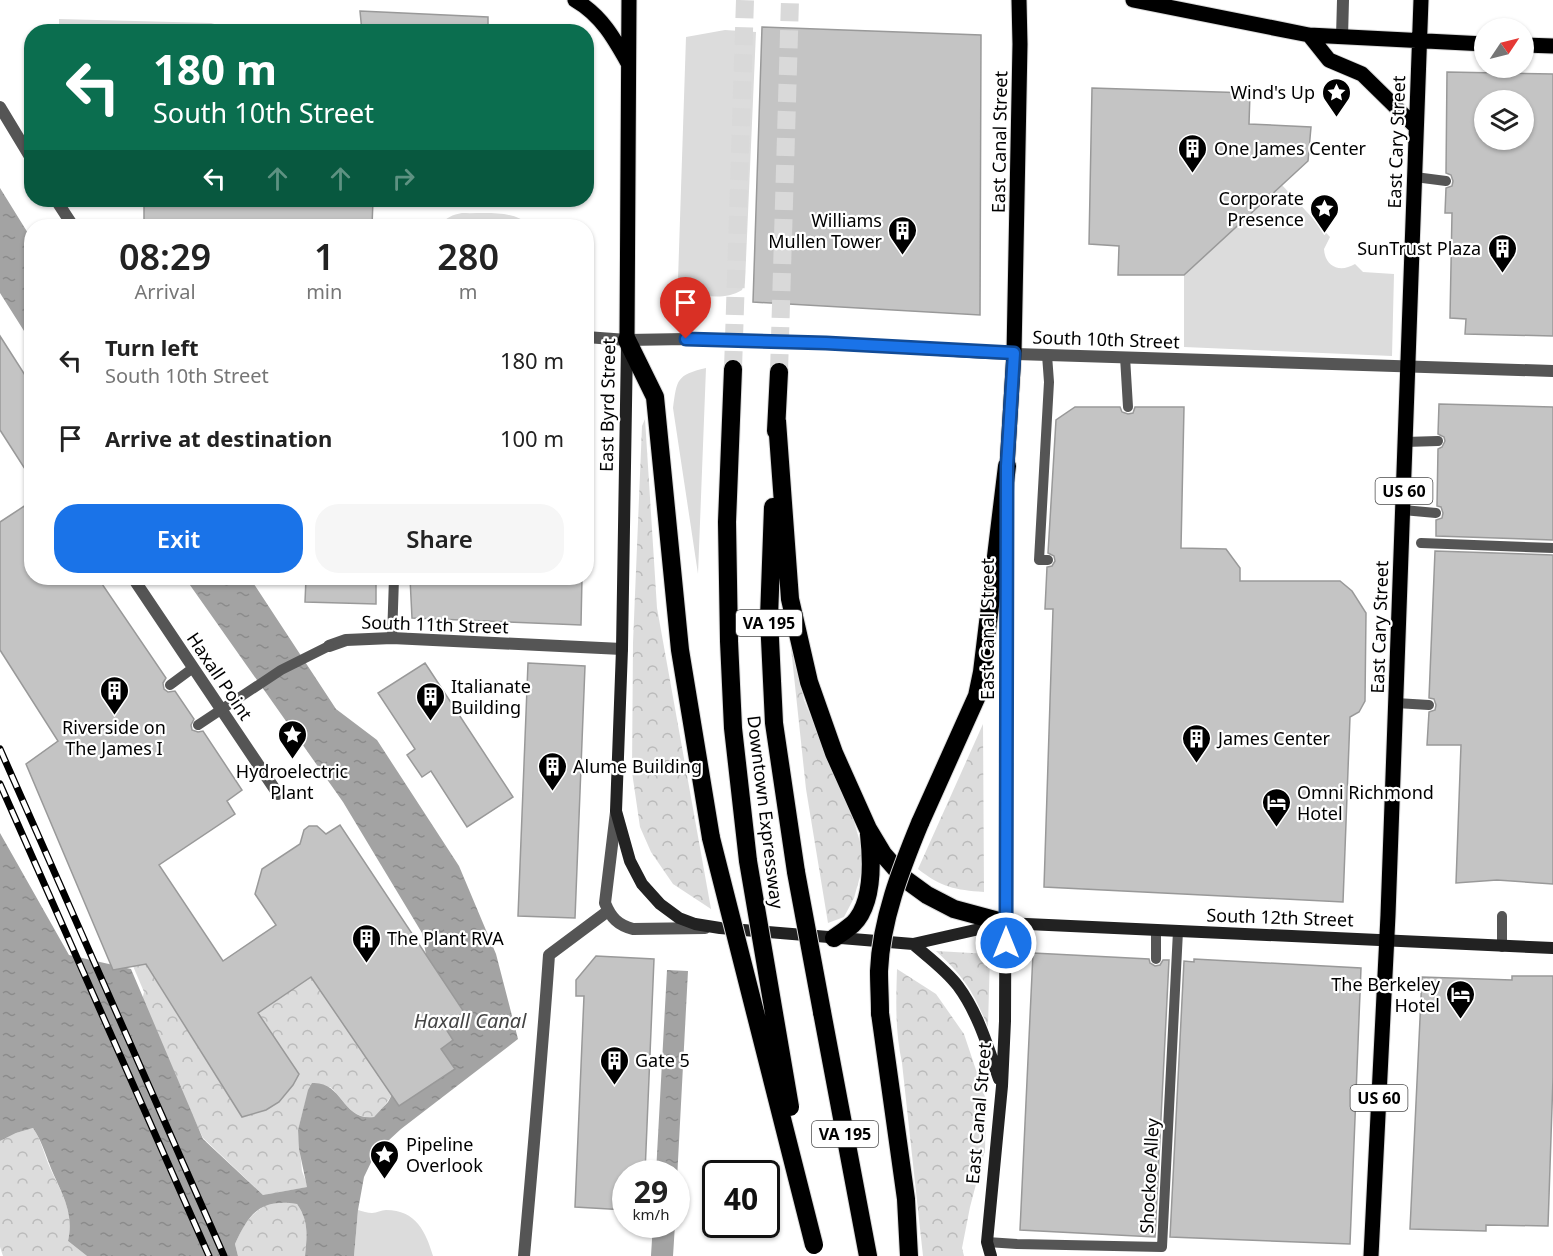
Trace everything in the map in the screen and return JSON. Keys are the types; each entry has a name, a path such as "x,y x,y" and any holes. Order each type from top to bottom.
{"highway":[{"path":"627,340 655,397 680,650 711,838 815,1250"},
{"name":"Downtown Expressway","path":"733,369 727,522 732,728 748,861 815,1250"},
{"name":"Downtown Expressway","path":"780,372 769,618 774,723 795,872 868,1256"},
{"path":"777,421 792,610 809,682 834,753 868,829 883,854 905,879 927,895 954,909 1006,923"},
{"path":"909,1256 906,1199 880,1013 879,970 887,921 897,882 920,823 977,696 982,672 1007,466"},
{"path":"834,938 855,922 867,899 872,865 868,829"}],"main road":[{"path":"575,0 592,11 604,24 628,63"},
{"name":"East Byrd Street","path":"627,340 629,0"},
{"name":"East Canal Street","path":"1007,466 1014,353 1019,0"},
{"path":"1134,0 1309,35 1474,44"},
{"name":"East Cary Street","path":"1371,1256 1387,940 1421,0"},
{"path":"1309,35 1329,60 1362,74 1416,127"},
{"path":"1534,45 1553,46"}],"street":[{"path":"1342,0 1342,37"},
{"path":"0,107 24,147"},
{"name":"South 10th Street","path":"594,338 826,343 1047,355 1553,371"},
{"name":"East Byrd Street","path":"627,340 622,649 616,811 605,903 608,911 615,921 633,929 720,928 913,945 1006,923"},
{"name":"East Canal Street","path":"992,1256 987,1242 1002,1086 1006,923 1007,466"},
{"name":"Haxall Point","path":"138,585 278,794"},
{"name":"South 11th Street","path":"329,646 346,640 392,638 622,649"},
{"name":"East Byrd Street","path":"616,811 630,861 642,884 660,904 679,918 720,928"},
{"path":"524,1256 535,1115 541,1078 549,955 608,911"},
{"name":"South 12th Street","path":"1006,923 1553,948"},
{"path":"913,945 957,984 975,1015 1002,1086"}],"lane":[{"path":"1415,177 1446,181"},
{"path":"1047,355 1049,382 1039,560 1048,560"},
{"path":"1125,357 1128,407"},
{"path":"1405,442 1438,441"},
{"path":"1403,510 1437,513"},
{"path":"1421,543 1553,548"},
{"path":"392,638 394,585"},
{"name":"South 11th Street","path":"198,725 281,670 329,646"},
{"path":"170,685 193,668"},
{"path":"1396,703 1429,705"},
{"path":"1502,916 1502,946"},
{"path":"1156,930 1156,959"},
{"name":"Shockoe Alley","path":"987,1242 1017,1244 1129,1241 1162,1247 1178,931"}],"green space":[{"path":"59,19 214,24 59,24"},
{"path":"725,30 756,32 745,282 742,290 736,293 710,296 690,294 678,280 686,37"},
{"path":"1282,185 1330,237 1324,249 1330,264 1344,268 1355,264 1363,272 1394,274 1392,356 1184,347 1184,275"},
{"path":"462,213 489,213 520,219 446,219"},
{"path":"706,368 698,574 673,408 677,385 683,376"},
{"path":"645,419 657,608 711,909 673,884 651,852 640,827 632,772 633,643 642,426"},
{"path":"789,629 804,700 853,818 862,849 861,873 854,898 844,917 828,923 806,789"},
{"path":"983,724 984,892 949,886 934,880 918,869"},
{"path":"936,951 990,954 988,1027 967,986"},
{"path":"143,960 242,1117 276,1103 294,1084 299,1074 258,1013 311,977 392,1095 374,1117 366,1117 354,1112 330,1087 307,1096 298,1130 302,1171 308,1187 263,1195 203,1138 141,1005 144,992 133,966"},
{"path":"897,969 936,994 964,1034 986,1100 985,1150 970,1207 962,1248 964,1256 923,1256 898,1039"},
{"path":"33,1128 68,1209 70,1230 68,1241 87,1256 3,1256 0,1247 0,1141"},
{"path":"271,1202 297,1204 301,1210 307,1235 305,1256 238,1256 235,1244 245,1224"},
{"path":"358,1210 372,1213 386,1210 396,1211 412,1218 423,1231 433,1256 354,1256"}],"water":[{"path":"0,188 24,227 24,331 0,293"},
{"name":"Haxall Canal","path":"190,585 255,585 336,709 377,740 459,866 496,954 518,1039 401,1129 376,1152 364,1177 358,1210 354,1256 305,1256 307,1235 301,1210 297,1204 274,1203 265,1206 251,1216 235,1244 238,1256 87,1256 68,1241 70,1230 65,1200 33,1128 0,1141 0,833 69,955 131,969 203,1139 263,1195 307,1187 299,1149 298,1130 308,1090 312,1083 330,1088 355,1113 363,1117 374,1117 388,1102 425,1034 434,998 422,933 343,802"},
{"path":"667,970 688,971 678,1160 657,1160"}],"building":[{"path":"360,11 488,17 488,24 361,24"},
{"path":"762,27 981,35 980,315 753,302"},
{"path":"1447,72 1474,73 1474,78 1534,78 1534,74 1553,74 1553,336 1465,334 1466,319 1450,318 1452,213 1445,213 1446,188 1452,186 1453,181 1451,175 1446,173"},
{"name":"One James Center","path":"1092,88 1250,93 1249,124 1311,127 1308,161 1184,275 1118,275 1119,246 1089,244"},
{"path":"144,207 373,207 372,219 144,219"},
{"path":"0,336 24,374 24,468 0,430"},
{"path":"1439,404 1553,407 1553,540 1436,536 1436,520 1442,518 1443,513 1441,507 1437,506 1438,449 1445,441 1444,437 1438,434"},
{"name":"James Center","path":"1075,407 1120,407 1122,412 1128,414 1133,413 1135,407 1184,407 1181,548 1226,549 1240,568 1240,581 1340,581 1352,591 1366,613 1365,701 1359,712 1350,717 1343,902 1044,887 1053,609 1045,609 1047,567 1052,566 1055,561 1054,556 1048,553 1056,420"},
{"path":"24,506 24,585 103,585 166,678 163,683 164,689 168,692 175,691 194,719 191,725 192,730 203,731 242,790 227,801 235,814 159,865 223,961 276,925 255,894 262,869 300,844 304,830 309,826 317,826 326,834 340,825 464,1012 444,1026 453,1040 441,1049 455,1069 399,1106 311,977 258,1013 299,1074 279,1102 266,1110 242,1117 146,964 113,970 26,764 58,741 0,650 0,522"},
{"path":"1435,551 1553,555 1553,884 1497,880 1456,883 1461,745 1427,745 1429,712 1435,710 1436,705 1434,699 1429,698"},
{"path":"306,585 376,585 376,604 305,602"},
{"path":"410,585 582,585 581,625 412,618"},
{"name":"Italianate Building","path":"425,663 513,797 467,827 431,771 422,777 407,755 415,749 378,693"},
{"name":"Alume Building","path":"528,663 585,666 575,918 518,916"},
{"path":"1033,953 1149,959 1150,963 1155,966 1160,965 1163,960 1169,960 1155,1237 1020,1230"},
{"name":"Gate 5","path":"596,956 654,959 646,1160 612,1160 612,1209 575,1207 584,996 576,996 576,980"},
{"path":"1194,959 1361,968 1350,1244 1170,1237 1184,961 1194,962"},
{"path":"1512,976 1553,976 1553,1078 1548,1226 1486,1225 1486,1231 1410,1229 1422,977 1512,980"}],"waterway":[{"path":"662,1256 663,1238"}],"tunnel":[{"path":"733,369 745,0"},
{"path":"779,372 790,0"}],"railway":[{"path":"0,749 224,1256"},
{"path":"0,784 209,1256"}],"place":[{"name":"Wind's Up","path":"1336,118"},
{"name":"One James Center","path":"1193,174"},
{"name":"Corporate Presence","path":"1325,234"},
{"name":"Williams Mullen Tower","path":"903,256"},
{"name":"SunTrust Plaza","path":"1502,274"},
{"name":"Riverside on The James I","path":"114,716"},
{"name":"Italianate Building","path":"430,722"},
{"name":"Hydroelectric Plant","path":"292,760"},
{"name":"James Center","path":"1197,764"},
{"name":"Alume Building","path":"552,792"},
{"name":"Omni Richmond Hotel","path":"1276,828"},
{"name":"The Plant RVA","path":"366,964"},
{"name":"The Berkeley Hotel","path":"1461,1020"},
{"name":"Gate 5","path":"614,1086"},
{"name":"Pipeline Overlook","path":"385,1180"}],"route":[{"path":"686,339 826,343 1014,353 1007,466 1006,943"}]}
